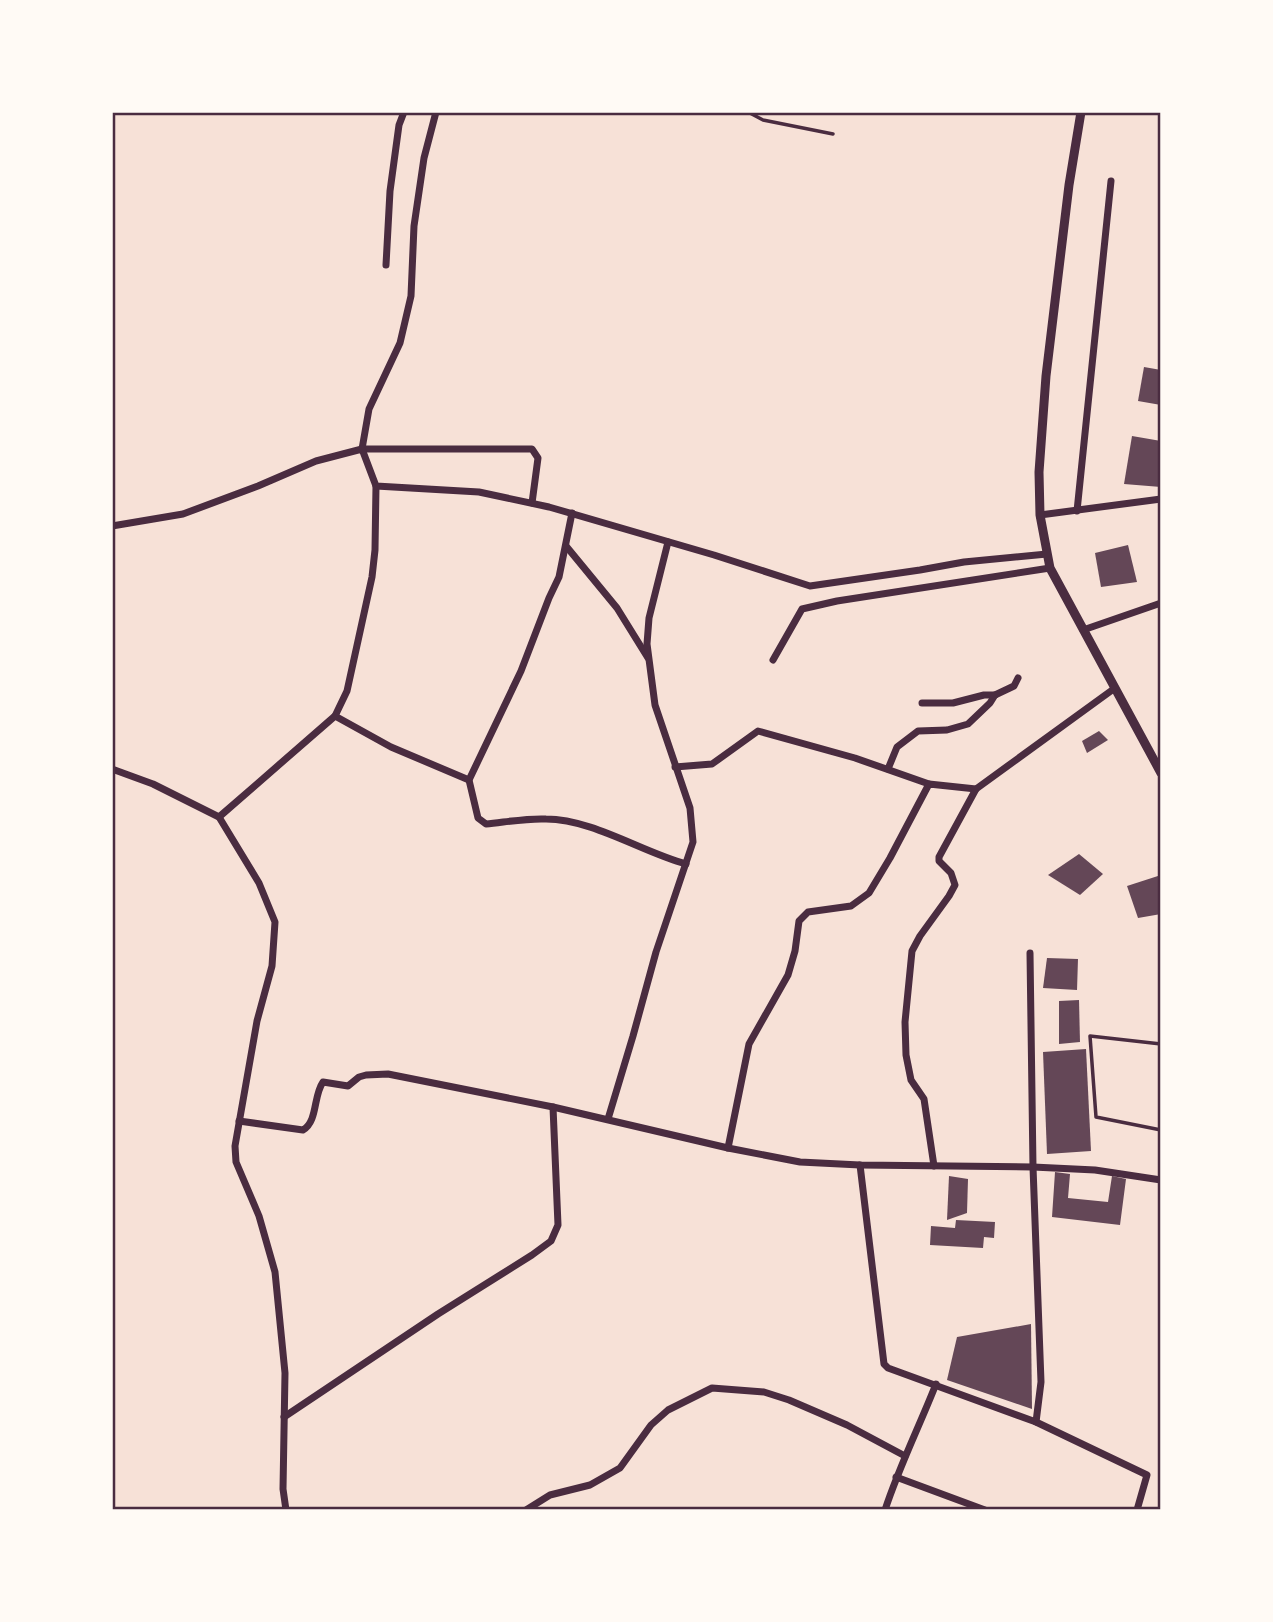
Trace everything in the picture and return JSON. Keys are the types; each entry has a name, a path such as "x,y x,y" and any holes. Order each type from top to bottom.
{"street":[{"path":"386,265 390,191 399,125 404,112"},
{"path":"219,817 335,716 346,691 372,577 375,550 376,486 362,449 369,409 400,343 411,296 414,226 424,158 436,112"},
{"path":"1081,112 1069,185 1046,376 1039,472 1040,515 1050,568 1161,774"},
{"path":"1077,511 1111,181"},
{"path":"112,526 183,514 316,461 362,449 532,449 538,458 532,503"},
{"path":"376,486 479,492 532,503 810,586 964,562 1047,554"},
{"path":"1040,515 1161,499"},
{"path":"572,513 559,577 521,671 469,780 478,818 486,824 548,818 588,826 686,864"},
{"path":"608,1119 656,952 693,842 690,808 655,705 647,644 649,618 668,542"},
{"path":"566,546 617,608 650,662"},
{"path":"773,660 802,609 836,601 1050,568"},
{"path":"1083,630 1161,603"},
{"path":"922,703 953,703 995,695 1014,686 1018,678"},
{"path":"934,1166 924,1099 911,1080 906,1055 905,1022 912,951 949,897 954,885 951,873 939,861 939,857 976,789 1115,688"},
{"path":"888,769 897,747 918,731 947,730 968,724 995,695"},
{"path":"335,716 391,747 469,780"},
{"path":"675,767 712,764 758,731 855,758 929,784 976,789"},
{"path":"112,769 153,784 219,817 259,883 275,922 272,966 257,1021 235,1146 236,1162 259,1216 275,1272 285,1373 283,1489 286,1510"},
{"path":"728,1147 749,1044 788,975 799,921 808,912 851,905 869,893 929,784"},
{"path":"1030,953 1033,1167 1041,1382 1036,1422"},
{"path":"239,1121 303,1130 310,1124 318,1090 323,1082 348,1086 359,1077 388,1074 553,1107 800,1162 1095,1170 1161,1180"},
{"path":"284,1417 551,1241 558,1225 553,1107"},
{"path":"860,1165 884,1364 888,1368 1036,1422 1147,1475 1137,1510"},
{"path":"885,1510 896,1477 936,1384"},
{"path":"526,1510 550,1495 590,1485 620,1468 651,1425 668,1410 712,1388 764,1392 789,1400 847,1425 905,1455"},
{"path":"896,1477 985,1510"}],"lane":[{"path":"748,112 763,120 833,134"},
{"path":"1161,1044 1090,1036 1096,1117 1161,1130"}],"building":[{"path":"1144,367 1161,370 1161,405 1138,401"},
{"path":"1132,436 1161,441 1161,487 1124,484"},
{"path":"1128,545 1137,582 1101,587 1095,553"},
{"path":"1099,731 1108,740 1087,753 1082,741"},
{"path":"1079,854 1103,874 1080,895 1048,875"},
{"path":"1161,875 1161,914 1138,918 1127,886"},
{"path":"1047,958 1078,959 1077,990 1043,988"},
{"path":"1079,1000 1080,1042 1059,1044 1059,1001"},
{"path":"1086,1049 1091,1151 1047,1154 1043,1052"},
{"path":"1055,1172 1070,1174 1068,1198 1108,1202 1112,1176 1126,1179 1120,1225 1052,1217"},
{"path":"949,1176 968,1179 967,1213 947,1220"},
{"path":"956,1220 995,1222 994,1238 984,1237 983,1248 930,1245 931,1226 955,1228"},
{"path":"1031,1324 1032,1409 947,1380 957,1337"}]}
